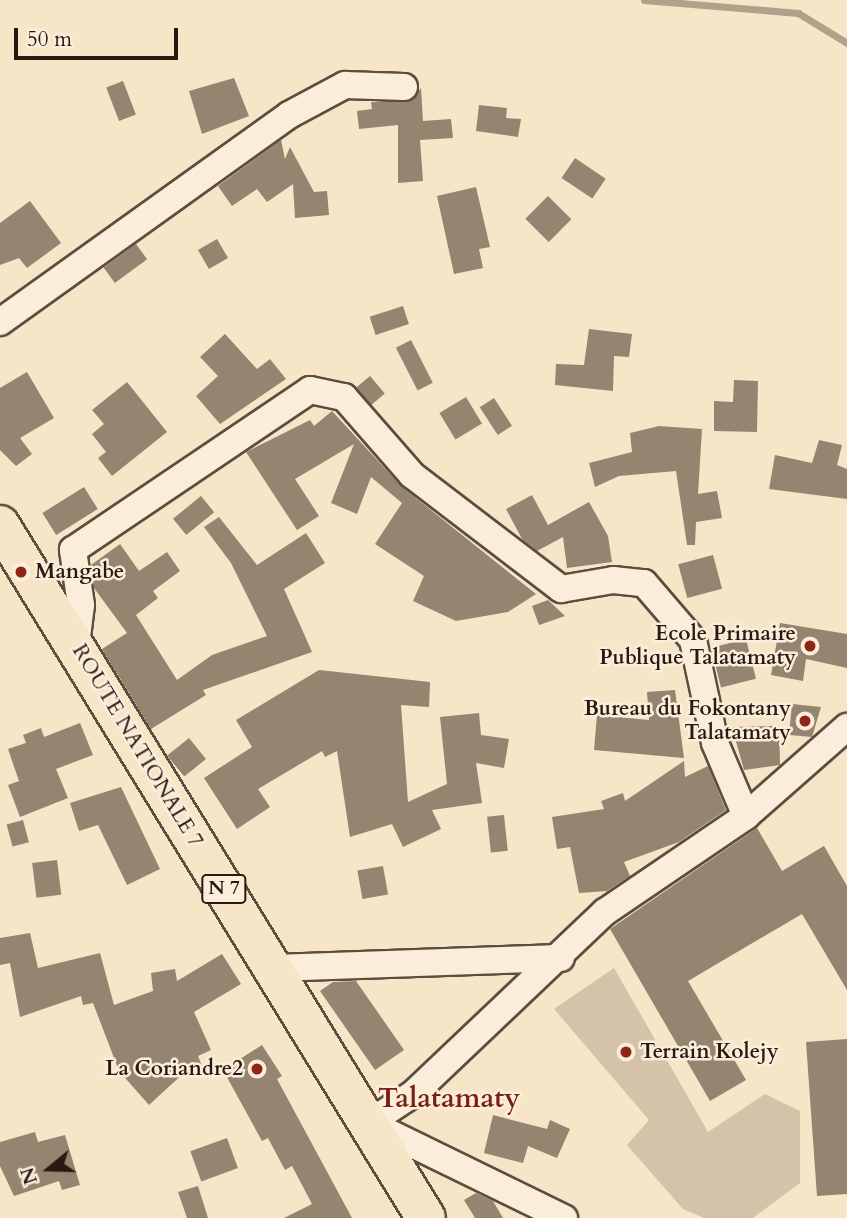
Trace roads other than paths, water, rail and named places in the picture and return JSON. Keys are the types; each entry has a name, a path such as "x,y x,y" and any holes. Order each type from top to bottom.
{"main road":[{"name":"ROUTE NATIONALE 7","path":"0,525 426,1218"}],"street":[{"path":"0,322 289,115 345,85 404,87"},
{"path":"76,645 81,605 73,550 310,390 344,397 412,475 561,589 613,580 644,583 693,640 715,743 746,816"},
{"path":"369,1123 413,1094 533,978 561,958 605,912 746,816 847,727"},
{"path":"273,968 561,958"},
{"path":"369,1123 564,1218"}],"waterway":[{"path":"644,0 798,13 847,43"}],"place":[{"name":"Mangabe","path":"21,572"},
{"name":"Ecole Primaire Publique Talatamaty","path":"810,646"},
{"name":"Bureau du Fokontany Talatamaty","path":"805,721"},
{"name":"Terrain Kolejy","path":"626,1052"},
{"name":"La Coriandre2","path":"257,1069"}],"district":[{"name":"Talatamaty","path":"449,1098"}]}
